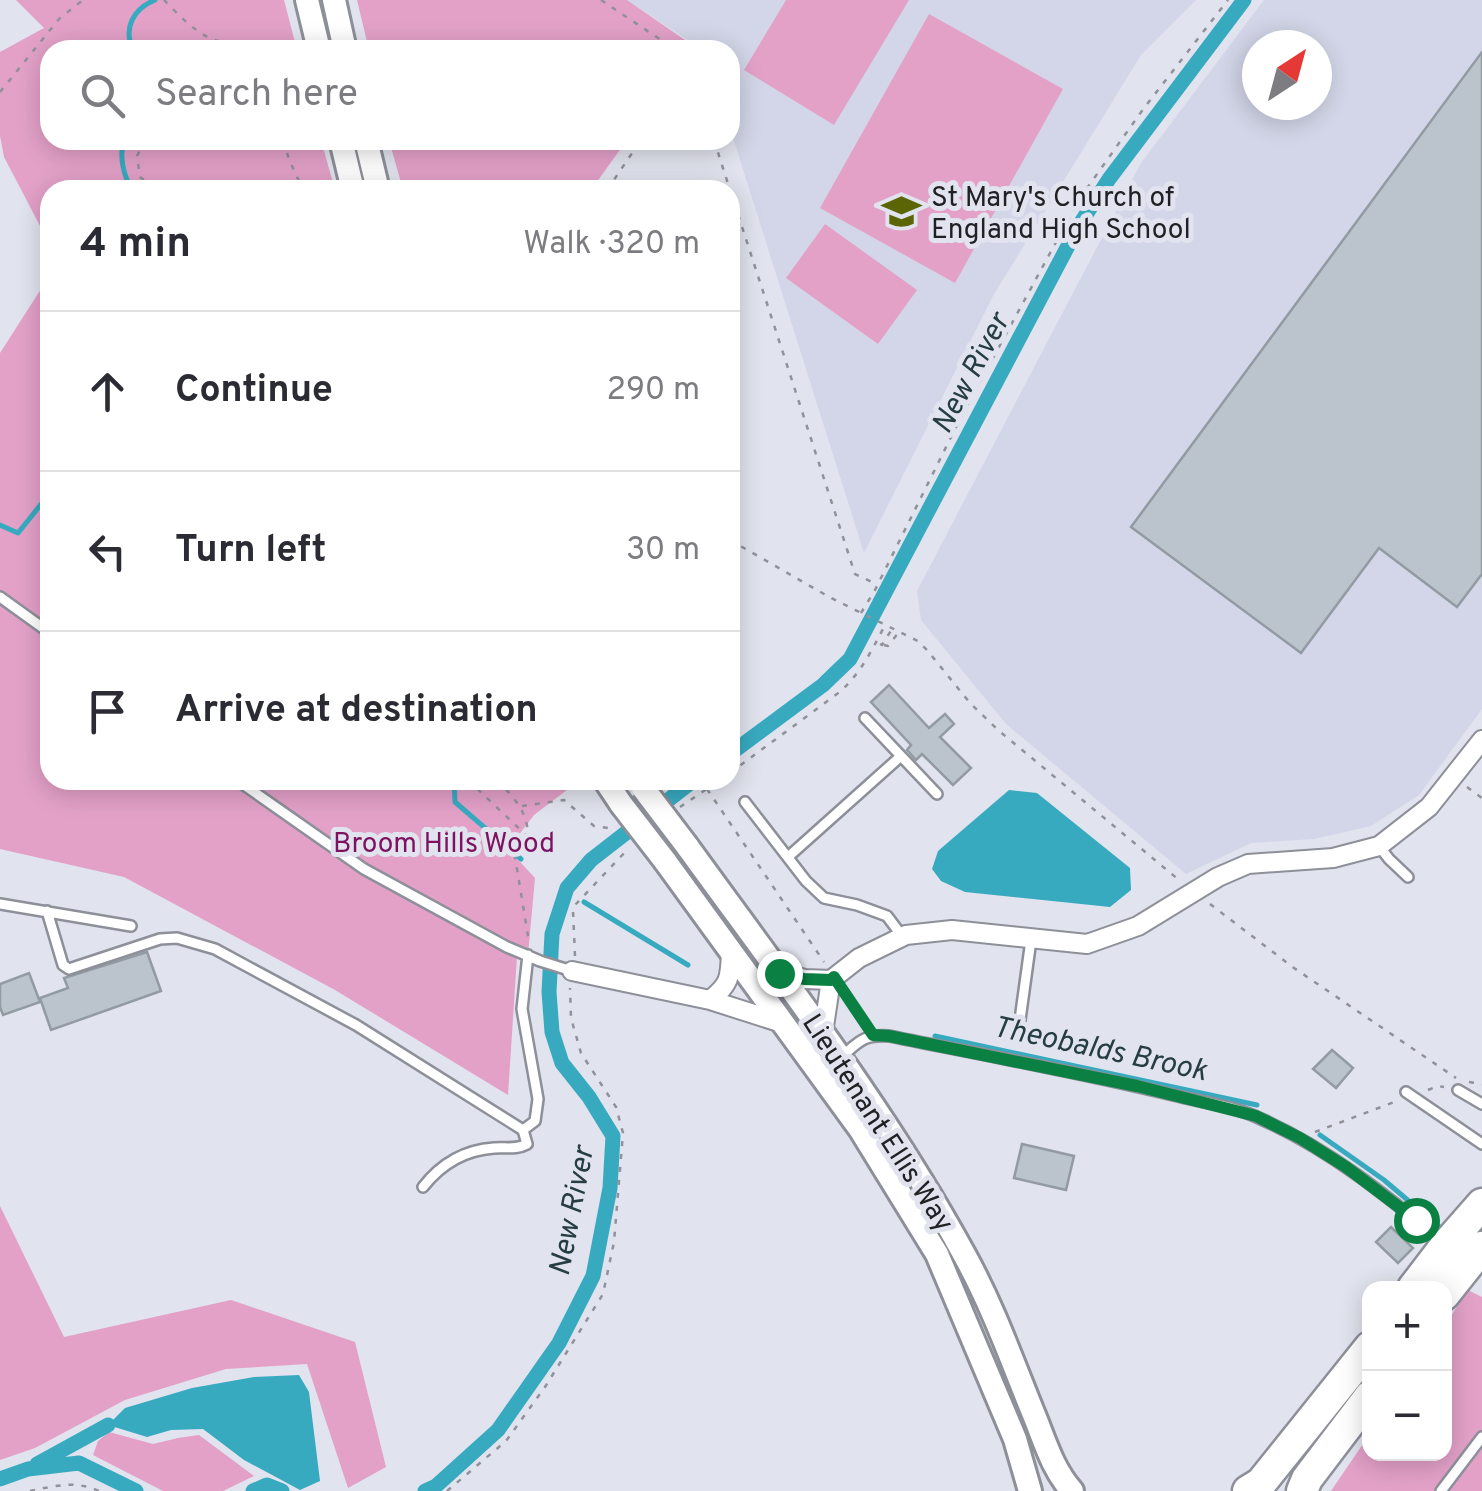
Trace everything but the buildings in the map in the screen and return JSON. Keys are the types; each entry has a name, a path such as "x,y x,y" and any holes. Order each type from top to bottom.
{"highway":[{"path":"1452,1283 1469,1258 1482,1204"},
{"path":"1427,1281 1469,1258"},
{"path":"1248,1491 1262,1483 1362,1357"},
{"path":"1302,1491 1362,1407"}],"main road":[{"path":"307,0 317,40"},
{"path":"334,0 343,40"},
{"path":"343,150 351,180"},
{"path":"368,150 376,180"},
{"name":"Lieutenant Ellis Way","path":"612,790 860,1130 938,1254 1015,1439 1030,1491"},
{"name":"Lieutenant Ellis Way","path":"645,790 823,1033 920,1176 969,1262 1000,1328 1049,1455 1072,1491"}],"street":[{"path":"779,973 804,979 833,978 859,958 902,936 952,930 1086,944 1138,926 1218,877 1248,864 1333,858 1379,846 1429,808 1482,740"},
{"path":"710,1000 729,981 731,952"},
{"path":"567,973 710,1000 785,1024"},
{"path":"823,1033 833,978"}],"lane":[{"path":"0,597 40,626"},
{"path":"865,718 937,794"},
{"path":"788,858 902,756"},
{"path":"251,790 364,869 507,948 567,973"},
{"path":"745,802 806,881 824,898 887,916 902,936"},
{"path":"1379,846 1408,877"},
{"path":"0,904 131,926"},
{"path":"47,911 62,965 69,969 160,940 178,938 216,948 356,1025 523,1130 527,1144 461,1155 443,1166 423,1187"},
{"path":"1019,1027 1031,940"},
{"path":"523,1130 535,1121 538,1099 522,1009 528,955"},
{"path":"840,1058 863,1039 889,1036 1137,1086 1256,1116 1346,1167 1469,1258"},
{"path":"1458,1084 1482,1104"},
{"path":"1409,1094 1482,1144"},
{"path":"1442,1491 1482,1437"}],"path":[{"path":"43,40 84,0"},
{"path":"602,0 661,40"},
{"path":"861,613 962,415 1080,198 1228,0"},
{"path":"166,2 203,34 217,40"},
{"path":"0,92 40,43"},
{"path":"140,150 137,156 144,180"},
{"path":"285,150 298,180"},
{"path":"614,180 634,150"},
{"path":"717,150 727,180"},
{"path":"740,221 855,574 878,584"},
{"path":"740,546 927,650 970,703 998,730 1180,882"},
{"path":"880,644 883,623"},
{"path":"740,765 841,691 892,628"},
{"path":"880,644 888,646 899,631"},
{"path":"1453,777 1482,798"},
{"path":"479,790 528,837"},
{"path":"506,790 522,806 528,824 528,837 515,857 528,955"},
{"path":"674,811 706,790"},
{"path":"708,790 873,1035"},
{"path":"522,806 564,800 594,826 615,828"},
{"path":"575,950 576,904 628,848"},
{"path":"1206,894 1220,906 1220,913"},
{"path":"1201,897 1458,1084"},
{"path":"447,1491 506,1441 546,1387 603,1294 614,1242 622,1132 616,1107 581,1053 570,1018 567,973"},
{"path":"1300,1138 1409,1094 1458,1084"},
{"path":"30,1491 69,1483 99,1491"}],"shaded area":[{"name":"St Mary's Church of England High School","path":"627,0 1196,0 1141,55 993,296 864,553 737,150 740,150 740,40 688,40"},
{"path":"1264,0 1482,0 1482,709 1419,795 1371,826 1314,839 1251,843 1186,874 1006,724 921,620 917,591 1141,163"}],"green space":[{"path":"16,0 284,0 294,40 40,40 40,150 324,150 332,180 40,180 40,226 4,157 0,136 0,52 44,28"},
{"path":"357,0 627,0 685,40 367,40"},
{"path":"786,0 909,0 834,125 744,70"},
{"path":"929,14 1063,89 955,283 820,208"},
{"path":"392,150 620,150 598,180 400,180"},
{"path":"825,224 917,290 878,344 786,278"},
{"name":"Broom Hills Wood","path":"40,291 40,790 567,790 534,815 508,849 535,878 528,955 517,957 508,1095 335,990 124,877 0,849 0,353"},
{"path":"0,1206 64,1337 231,1300 355,1342 386,1467 348,1488 307,1364 226,1369 125,1400 35,1448 0,1460"},
{"path":"1468,1290 1482,1297 1482,1491 1331,1491 1362,1445 1362,1461 1452,1461 1452,1314"},
{"path":"109,1432 153,1444 199,1435 254,1476 223,1491 163,1491 93,1455 98,1441"}],"water":[{"path":"1009,790 1037,793 1130,868 1131,890 1110,907 965,892 941,881 932,869 938,851"},
{"path":"299,1375 309,1392 320,1481 300,1490 244,1460 203,1429 171,1430 147,1437 108,1425 125,1408 192,1388 254,1377"}],"waterway":[{"name":"Theobalds Brook","path":"130,40 132,20 155,0"},
{"name":"New River","path":"740,747 823,685 850,659 1078,227 1109,179 1244,0"},
{"name":"Theobalds Brook","path":"122,150 128,180"},
{"path":"0,525 18,533 40,506"},
{"name":"Theobalds Brook","path":"454,790 455,802 521,859"},
{"name":"New River","path":"425,1491 436,1486 498,1430 559,1343 593,1276 610,1188 613,1136 562,1063 552,1032 552,934 567,888 591,860 681,790"},
{"name":"Theobalds Brook","path":"584,902 688,965"},
{"name":"Theobalds Brook","path":"935,1036 1257,1105"},
{"name":"Theobalds Brook","path":"1320,1135 1384,1180 1443,1230"},
{"path":"37,1464 108,1425"},
{"name":"New River","path":"0,1479 28,1469 79,1463 136,1491"},
{"name":"New River","path":"253,1491 267,1485 282,1491"}],"place":[{"name":"St Mary's Church of England High School","path":"901,212"}],"route":[{"path":"779,973 804,979 834,977 873,1035 1137,1086 1256,1116 1346,1167 1416,1220"}]}
